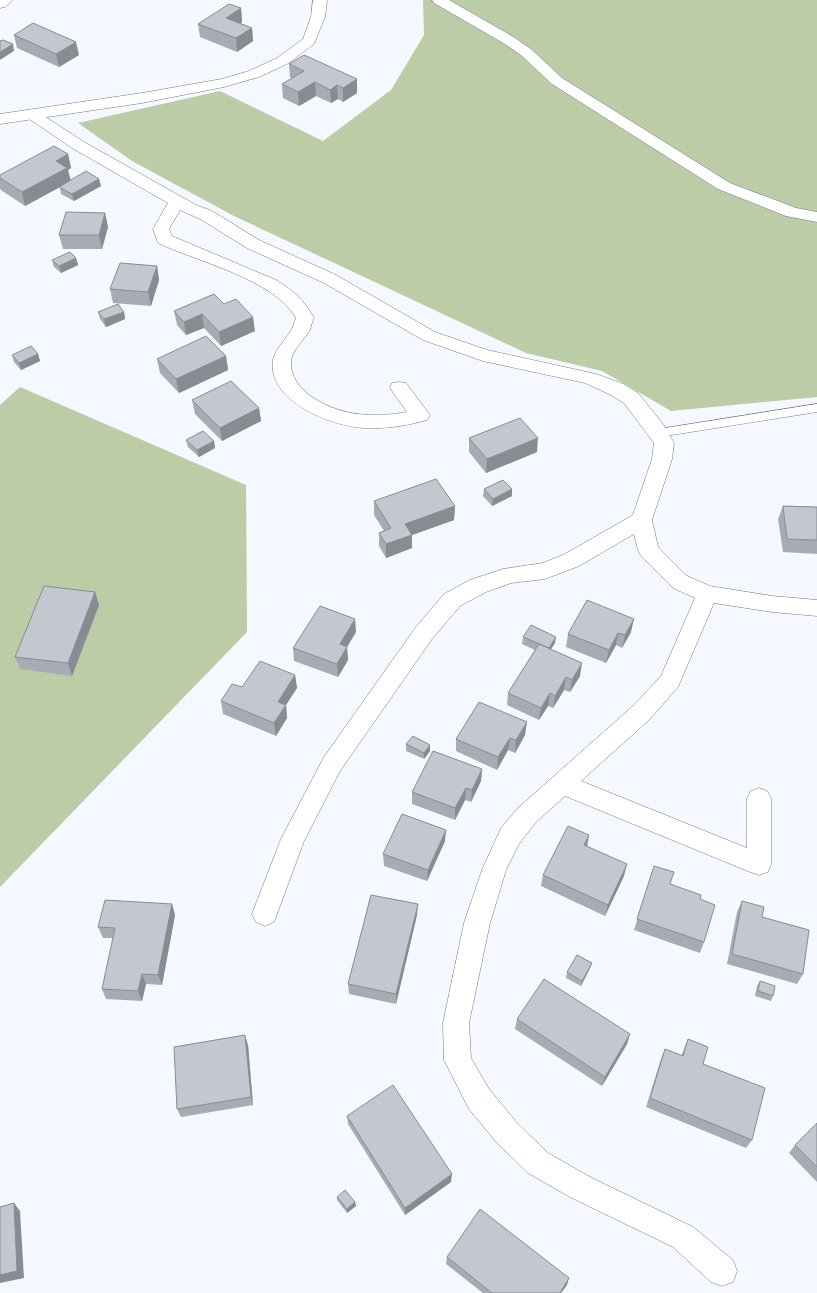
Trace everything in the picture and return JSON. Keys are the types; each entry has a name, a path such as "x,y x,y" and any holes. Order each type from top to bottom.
{"street":[{"path":"0,4 6,0"},
{"path":"0,119 33,115 202,87 254,74 282,61 309,41 318,17 320,0"},
{"path":"439,0 510,41 527,53 556,81 724,186 792,212 817,217"},
{"path":"33,115 78,144 177,202 206,215 253,244 330,279 429,336 483,354 589,378 616,389 631,398 659,433 664,443 662,459 642,520 648,550 680,582 707,594 772,604 817,608"},
{"path":"177,202 161,229 164,239 260,279 285,293 298,305 305,318 300,331 282,361 283,374 292,391 309,404 333,415 355,421 384,422 420,415 399,388"},
{"path":"266,914 293,839 332,764 424,633 452,600 484,584 510,575 545,571 572,560 642,520"},
{"path":"707,594 670,681 641,713 527,814 510,836 494,870 477,923 456,1023 458,1060 479,1099 507,1133 538,1163 580,1187 683,1237 722,1271"},
{"path":"562,784 759,864 759,798"}],"lane":[{"path":"659,433 817,408"}],"green space":[{"path":"423,0 817,0 817,397 671,411 602,371 526,353 234,216 132,161 78,123 220,91 323,141 391,90 424,35"},
{"path":"20,387 246,485 247,632 0,887 0,405"}],"building":[{"path":"229,4 241,8 226,18 252,28 236,38 198,24"},
{"path":"33,23 76,42 56,54 14,35"},
{"path":"3,40 13,44 0,52 0,41"},
{"path":"304,55 357,79 343,88 337,85 330,90 315,82 298,92 282,84 304,71 289,64"},
{"path":"54,146 68,154 56,161 67,168 22,192 0,178 0,175"},
{"path":"86,171 99,179 72,194 59,187"},
{"path":"66,212 105,213 99,235 59,235"},
{"path":"70,252 76,258 59,266 52,260"},
{"path":"120,263 157,266 148,292 110,289"},
{"path":"214,294 224,304 236,299 253,317 219,332 202,314 184,322 174,311"},
{"path":"118,304 124,312 104,319 98,312"},
{"path":"206,336 226,356 176,379 157,359"},
{"path":"31,346 38,354 19,363 12,355"},
{"path":"231,381 259,408 220,428 192,400"},
{"path":"520,418 538,438 487,459 469,438"},
{"path":"203,431 214,441 197,450 186,440"},
{"path":"436,479 455,506 405,524 412,535 386,544 379,533 391,528 374,501"},
{"path":"503,480 512,489 493,499 484,489"},
{"path":"783,506 817,507 817,540 787,539"},
{"path":"44,586 95,592 68,663 15,657"},
{"path":"587,600 634,619 625,635 618,633 609,650 568,634"},
{"path":"320,606 355,619 340,644 347,647 337,664 293,648"},
{"path":"531,625 556,637 549,648 523,637"},
{"path":"539,644 582,663 572,680 566,677 555,696 550,693 541,708 508,693"},
{"path":"260,661 295,675 278,702 286,705 274,723 221,701 232,684 242,687"},
{"path":"479,702 527,722 516,740 510,738 498,757 456,739"},
{"path":"413,736 430,745 424,753 406,744"},
{"path":"433,751 482,769 472,790 466,788 455,808 412,792"},
{"path":"402,814 446,830 428,870 383,854"},
{"path":"568,826 589,835 584,845 627,864 608,905 543,875"},
{"path":"654,866 674,872 670,884 701,895 700,899 715,905 704,942 637,919"},
{"path":"371,895 418,904 396,994 348,984"},
{"path":"105,900 172,904 158,975 142,974 138,991 102,989 115,928 98,927"},
{"path":"742,901 764,907 762,917 809,930 803,974 732,954"},
{"path":"577,955 592,963 582,981 567,972"},
{"path":"544,979 630,1034 605,1077 517,1019"},
{"path":"760,981 775,986 773,996 758,991"},
{"path":"245,1035 251,1097 177,1109 174,1047"},
{"path":"688,1039 708,1047 703,1064 765,1088 752,1140 650,1098 665,1049 683,1056"},
{"path":"393,1085 452,1174 405,1208 347,1116"},
{"path":"817,1123 817,1167 795,1145"},
{"path":"345,1190 355,1202 347,1209 337,1197"},
{"path":"14,1203 17,1271 0,1275 0,1207"},
{"path":"480,1209 569,1278 560,1293 492,1293 447,1257"}]}
